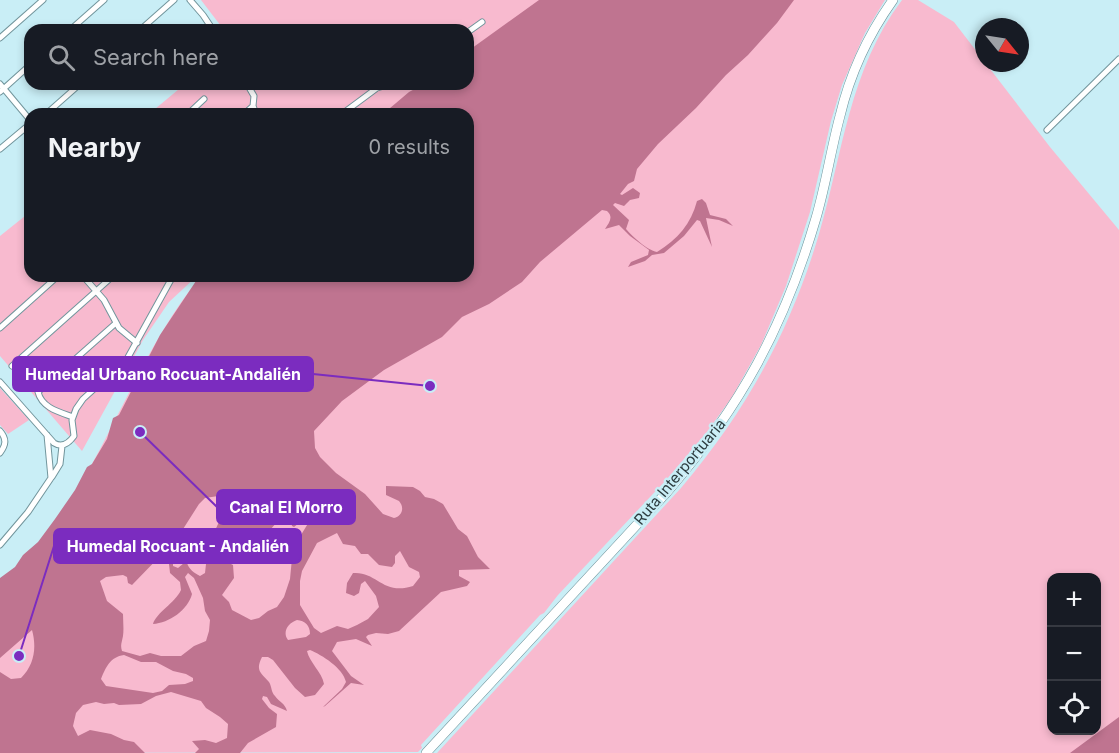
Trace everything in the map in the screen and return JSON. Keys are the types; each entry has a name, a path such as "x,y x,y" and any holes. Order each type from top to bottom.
{"highway":[{"name":"Ruta Interportuaria","path":"426,753 667,492 705,447 735,403 761,358 791,292 817,215 846,95 871,34 892,0"}],"street":[{"path":"0,38 43,0"},
{"path":"77,24 104,0"},
{"path":"147,24 174,0"},
{"path":"190,0 209,24"},
{"path":"474,28 482,22"},
{"path":"1047,130 1119,58"},
{"path":"24,70 1,88 24,113"},
{"path":"53,108 73,90"},
{"path":"250,90 254,96 251,108"},
{"path":"350,108 374,90"},
{"path":"194,108 204,99"},
{"path":"0,149 24,129"},
{"path":"0,328 51,282"},
{"path":"88,282 107,305 123,333 137,343"},
{"path":"12,366 107,282"},
{"path":"0,545 28,512 60,464 62,446 74,436 73,417 83,399 121,366 137,343 170,282"},
{"path":"73,417 55,411 46,405 40,400 38,392 116,323"},
{"path":"0,382 54,443 62,446"},
{"path":"0,431 5,437 0,453"},
{"path":"47,435 51,478"}],"shaded area":[{"path":"201,0 885,0 865,33 842,85 831,121 810,212 786,286 761,345 732,397 707,432 667,479 421,745 422,748 418,752 0,753 0,582 43,540 70,502 159,337 197,282 474,282 474,108 156,108 178,90 474,90 474,24 219,24"},
{"path":"539,0 794,0 748,55 658,144 637,169 634,181 628,184 620,194 633,188 640,193 639,198 630,200 624,206 615,203 613,205 629,220 626,229 645,246 657,252 683,230 697,201 702,199 710,215 726,219 733,226 706,218 712,247 700,221 697,220 684,236 664,253 652,255 645,261 628,267 631,262 648,255 649,250 619,225 605,229 610,216 607,211 602,210 540,262 522,282 489,304 462,317 442,337 384,370 342,401 314,431 315,448 320,457 336,473 365,494 383,514 394,518 402,511 399,501 386,495 386,486 413,487 425,497 443,504 458,529 467,536 478,557 490,569 459,570 459,576 470,582 467,586 441,592 399,631 368,635 366,637 372,646 356,639 337,642 332,651 351,676 364,685 351,683 323,707 346,682 341,672 331,663 315,652 307,651 324,684 315,695 305,697 273,660 262,657 260,671 287,711 271,704 267,697 263,696 262,699 269,708 277,714 276,727 248,743 240,753 195,753 199,749 192,741 205,740 216,743 227,738 228,724 206,708 201,701 171,692 156,696 141,704 119,705 96,702 83,705 76,713 73,726 78,736 90,730 111,734 134,742 145,753 0,753 0,672 11,679 21,678 32,662 34,643 32,630 0,658 0,578 15,567 23,555 38,542 75,490 87,467 92,464 107,439 113,418 119,415 160,335 195,282 474,282 474,108 390,108 413,90 474,90 474,47","holes":["225,495 228,502 208,546 205,573 200,576 192,571 187,563 178,568 173,566 173,552 178,537 199,504 205,498","284,514 290,518 294,527 312,514 293,548 290,579 284,597 277,607 251,620 232,610 229,602 222,595 234,578 233,565 215,556 232,551 257,534 270,530","337,533 343,544 355,546 361,554 368,554 379,565 392,567 395,563 395,556 400,551 409,567 419,572 420,577 413,586 394,588 361,573 353,573 347,583 346,593 354,596 359,593 361,584 365,581 376,596 379,607 368,619 357,625 348,629 337,626 321,633 314,628 300,605 302,571 317,543","165,551 168,555 170,573 180,582 181,590 153,624 171,618 190,600 192,594 185,577 188,573 194,578 210,620 206,641 194,646 181,656 161,656 150,653 140,656 122,651 123,614 107,601 100,581 106,577 123,575 132,585","297,620 305,622 310,634 306,637 288,640 287,628","124,655 141,662 156,662 173,671 186,674 193,678 193,681 169,685 162,691 153,693 106,686 101,679 107,667 112,660"]},
{"path":"902,0 918,0 954,22 975,49 975,72 992,72 1050,147 1119,230 1119,753 437,753 681,488 746,400 780,337 807,270 819,234 850,113 870,55 884,27"},
{"path":"24,217 24,282 191,282 169,302 143,340 82,451 0,356 0,236"},
{"path":"0,388 29,420 8,434 0,425"},
{"path":"1119,717 1119,753 1070,753 1094,735 1101,735 1101,730"}],"place":[{"name":"Humedal Urbano Rocuant-Andalién","path":"430,386"},
{"name":"Canal El Morro","path":"140,432"},
{"name":"Humedal Rocuant - Andalién","path":"19,656"}]}
